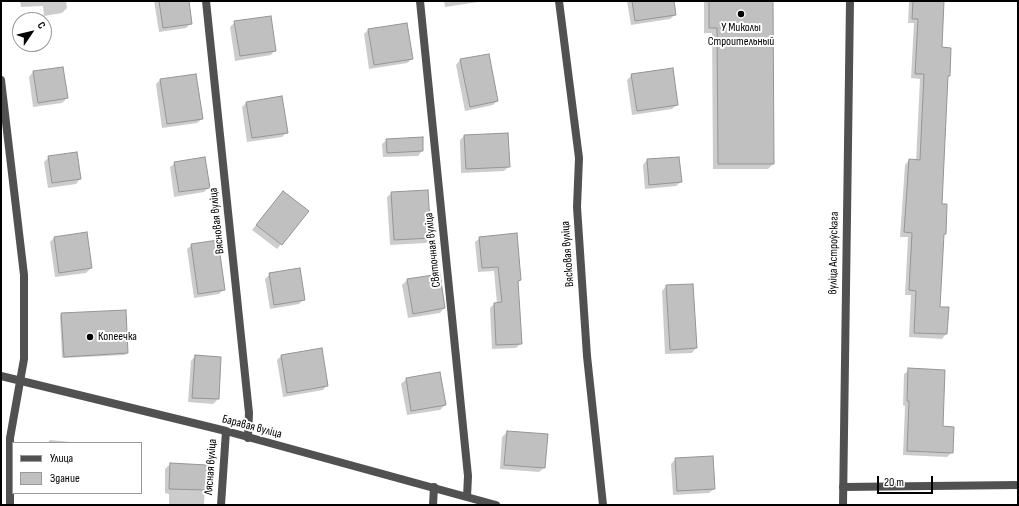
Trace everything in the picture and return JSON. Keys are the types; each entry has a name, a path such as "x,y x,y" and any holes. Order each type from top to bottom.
{"street":[{"name":"Вясновая вуліца","path":"206,1 249,413 248,438"},
{"name":"Святочная вуліца","path":"420,1 468,476 467,497"},
{"name":"Вясковая вуліца","path":"559,1 579,158 578,207 587,356 603,505"},
{"name":"вуліца Астроўскага","path":"843,505 850,1"},
{"path":"1,80 24,275 24,359 10,438 10,505"},
{"name":"Баравая вуліца","path":"1,376 226,431 496,505"},
{"name":"Лясная вуліца","path":"221,505 226,431"},
{"path":"843,487 1018,485"},
{"path":"433,505 434,487"}],"building":[{"path":"159,1 189,1 192,24 163,28"},
{"path":"632,1 674,1 676,15 635,21"},
{"path":"709,1 773,1 774,164 718,164 717,28 709,28"},
{"path":"913,1 944,1 942,47 951,48 950,76 948,76 942,204 947,204 946,234 944,234 940,307 949,307 947,334 914,333 916,291 909,290 912,233 904,232 909,159 920,160 924,74 915,74 918,19 912,19"},
{"path":"271,16 276,51 240,56 234,21"},
{"path":"407,23 413,59 374,65 368,29"},
{"path":"489,54 498,101 470,107 460,59"},
{"path":"63,67 68,98 38,103 33,71"},
{"path":"673,68 678,105 637,111 631,74"},
{"path":"196,74 203,119 167,124 160,79"},
{"path":"282,96 288,133 252,138 246,102"},
{"path":"508,133 510,167 466,169 464,135"},
{"path":"423,137 423,151 387,153 386,139"},
{"path":"77,152 81,179 52,183 48,156"},
{"path":"205,157 210,188 179,192 174,162"},
{"path":"679,157 682,182 649,185 647,159"},
{"path":"428,190 431,238 394,240 391,192"},
{"path":"283,191 309,211 282,245 256,225"},
{"path":"87,232 92,268 59,273 54,237"},
{"path":"517,233 521,280 518,281 522,344 496,345 494,303 502,302 498,267 482,268 479,237"},
{"path":"218,240 225,290 198,294 191,244"},
{"path":"300,268 305,300 274,305 269,273"},
{"path":"440,274 445,308 413,314 407,279"},
{"path":"693,284 697,348 670,350 666,285"},
{"path":"126,310 128,353 64,357 61,313"},
{"path":"322,348 328,386 287,393 281,355"},
{"path":"195,355 221,357 219,399 192,398"},
{"path":"908,368 945,370 943,426 954,427 953,453 907,451 909,401 907,401"},
{"path":"440,372 446,405 411,411 406,378"},
{"path":"507,431 548,434 545,468 504,465"},
{"path":"713,456 715,489 677,491 675,458"},
{"path":"170,463 207,465 206,490 169,489"}],"place":[{"name":"У Миколы Строительный","path":"741,14"},
{"name":"Копеечка","path":"90,337"}]}
